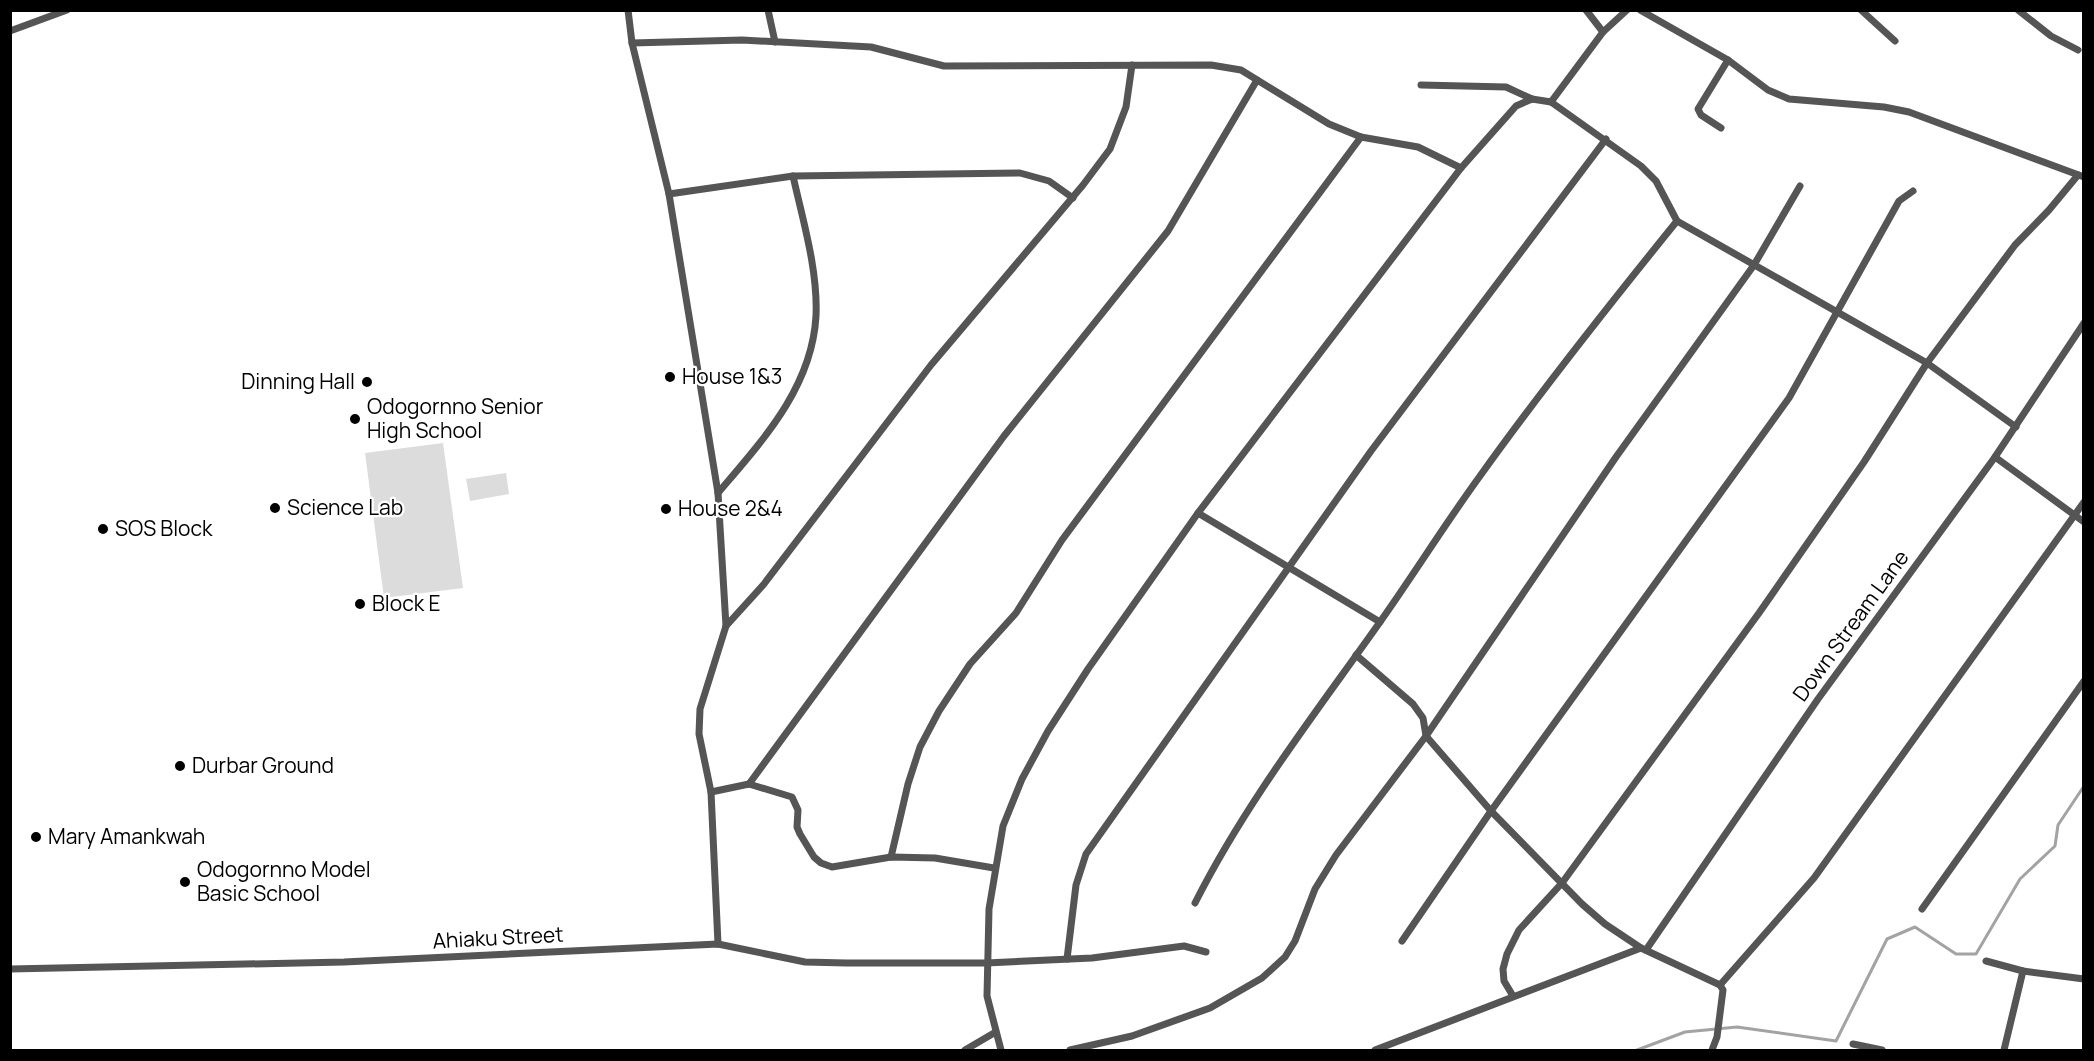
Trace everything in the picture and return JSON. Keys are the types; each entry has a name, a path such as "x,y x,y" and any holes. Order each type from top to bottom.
{"street":[{"path":"10,31 68,10"},
{"path":"628,10 632,43 669,194 718,493 726,626 700,709 699,734 711,792 718,944"},
{"path":"768,10 775,42"},
{"path":"1586,10 1603,32"},
{"path":"1551,102 1603,32 1627,10"},
{"path":"1513,996 1504,981 1503,969 1507,954 1519,930 1562,883 1830,512 1927,363 2015,245 2081,176 1991,140 1909,112 1789,99 1768,90 1728,60 1640,10"},
{"path":"1861,10 1895,41"},
{"path":"2018,10 2051,36 2078,50"},
{"path":"632,43 775,42 871,47 944,66 1211,64 1241,70 1308,113 1361,137 1418,147 1461,168"},
{"path":"1721,128 1701,115 1698,109 1728,60"},
{"path":"726,626 764,584 952,339 1073,198 1110,149 1126,107 1132,65"},
{"path":"749,784 1004,436 1168,231 1257,80"},
{"path":"1421,85 1506,87 1532,99 1551,102 1606,139 1656,182 1677,221 1927,363 2016,427"},
{"path":"1001,1050 994,1033 987,996 986,963 994,868 1003,826 1022,778 1048,731 1198,513 1461,168 1504,117 1516,106 1532,99"},
{"path":"891,857 908,784 920,747 939,711 970,664 1016,613 1062,540 1361,137"},
{"path":"1067,959 1076,885 1086,854 1288,566 1606,139"},
{"path":"669,194 794,176 1020,173 1049,181 1073,198"},
{"path":"718,493 784,410 809,356 816,316 814,290 794,176"},
{"path":"1070,1050 1176,1023 1243,990 1272,970 1285,957 1295,940 1315,889 1336,855 1426,736 1616,457 1754,265 1800,186"},
{"path":"1402,941 1491,811 1789,398 1840,312 1899,201 1913,191"},
{"path":"1195,903 1223,848 1281,759 1380,622 1478,478 1571,352 1677,221"},
{"name":"Down Stream Lane","path":"1643,949 1818,699 1995,457 2084,322"},
{"path":"1995,457 2084,522"},
{"path":"1720,985 1814,878 2084,502"},
{"path":"1198,513 1380,622"},
{"path":"1356,655 1413,704 1423,718 1426,736 1491,811 1605,924 1643,949 1720,985 1722,990 1717,1037 1712,1050"},
{"path":"1922,909 2084,681"},
{"path":"711,792 749,784 774,789 792,797 798,810 797,827 800,834 814,857 821,863 832,867 891,857 935,858 994,868"},
{"name":"Ahiaku Street","path":"10,969 344,962 718,944 805,962 986,963 1122,956 1184,946 1206,952"},
{"path":"1375,1050 1513,996 1643,949"},
{"path":"1986,962 2023,971 2084,979"},
{"path":"2004,1050 2023,971"},
{"path":"966,1050 994,1033"},
{"path":"1853,1044 1882,1050"}],"shaded area":[{"path":"443,443 463,588 384,598 365,453"},
{"path":"506,473 509,494 470,501 466,479"}],"waterway":[{"path":"1637,1050 1685,1032 1737,1027 1836,1041 1887,939 1915,927 1956,954 1976,954 2020,879 2055,846 2058,825 2084,786"}],"place":[{"name":"House 1&3","path":"670,377"},
{"name":"Dinning Hall","path":"367,382"},
{"name":"Odogornno Senior High School","path":"355,419"},
{"name":"Science Lab","path":"275,508"},
{"name":"House 2&4","path":"666,509"},
{"name":"SOS Block","path":"103,529"},
{"name":"Block E","path":"360,604"},
{"name":"Durbar Ground","path":"180,766"},
{"name":"Mary Amankwah","path":"36,837"},
{"name":"Odogornno Model Basic School","path":"185,882"}]}
